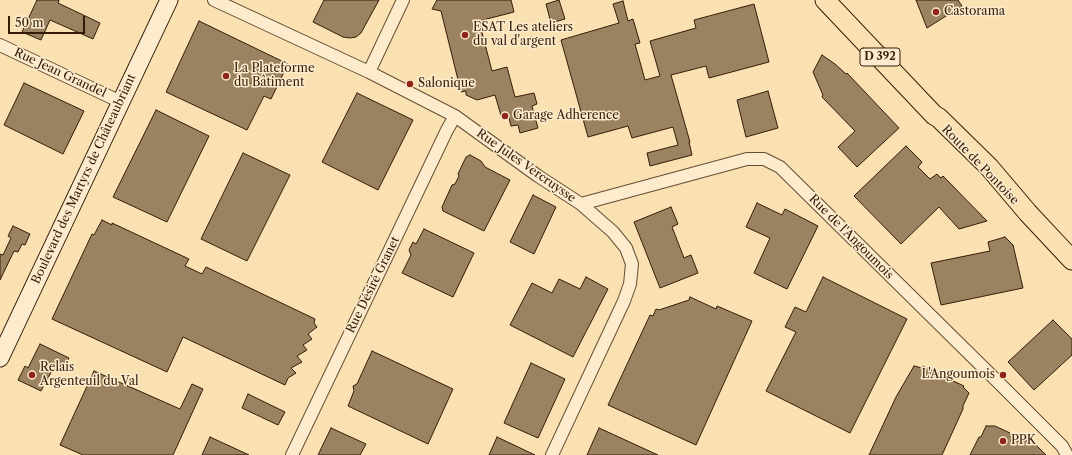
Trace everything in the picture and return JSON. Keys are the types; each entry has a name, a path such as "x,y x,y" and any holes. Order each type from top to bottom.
{"main road":[{"name":"Boulevard des Martyrs de Châteaubriant","path":"0,358 4,337 121,102 169,0"},
{"name":"Route de Pontoise","path":"824,0 934,115 939,118 989,167 1028,213 1072,260"}],"street":[{"name":"Rue Jules Vercruysse","path":"214,0 369,72 455,116 538,176 581,204 613,232 626,248 632,264 630,284 624,302 552,455"},
{"path":"369,72 403,0"},
{"name":"Rue Jean Grandel","path":"0,44 121,102"},
{"name":"Rue Désiré Granet","path":"292,455 455,116"},
{"name":"Rue de l'Angoumois","path":"581,204 747,159 764,159 780,167 1062,446 1067,455"}],"building":[{"path":"37,0 59,0 58,3 100,23 93,39 50,20 41,40 22,32"},
{"path":"324,0 379,0 361,33 356,37 350,38 343,37 313,22"},
{"path":"437,0 511,0 514,12 479,21 492,71 507,67 515,97 534,93 537,104 532,106 538,128 520,133 518,125 511,126 509,118 502,119 495,95 477,100 466,95 466,91 461,92 441,11 432,9"},
{"path":"559,0 565,19 551,23 546,4"},
{"name":"Castorama","path":"916,0 958,0 962,6 927,28"},
{"path":"623,1 628,21 633,19 640,43 635,44 645,80 660,76 650,41 696,28 694,20 754,4 769,62 709,78 706,66 671,75 690,142 692,155 650,166 647,153 678,145 673,127 632,138 628,126 588,137 561,40 619,23 613,4"},
{"name":"La Plateforme du Bâtiment","path":"199,21 288,64 271,99 264,96 247,130 166,92"},
{"path":"822,55 846,74 847,73 899,128 857,167 838,147 855,131 822,97 823,95 813,72"},
{"path":"24,83 84,111 63,154 4,125"},
{"path":"768,91 778,128 746,137 737,100"},
{"path":"357,93 413,120 378,190 322,162"},
{"path":"156,110 209,136 167,222 113,197"},
{"path":"906,146 922,162 918,167 930,179 937,174 941,178 943,176 987,221 959,229 939,207 901,244 854,196"},
{"path":"243,153 290,175 247,261 201,239"},
{"path":"470,155 481,161 485,167 510,180 484,231 443,211 442,207 452,185 455,184 459,176 458,174 466,157"},
{"path":"533,195 556,207 534,254 510,242"},
{"path":"757,203 782,215 785,209 818,226 787,289 754,273 770,238 746,227"},
{"path":"671,207 678,224 672,227 684,258 691,255 698,273 660,288 634,222"},
{"path":"102,220 112,225 112,223 189,259 185,266 202,274 206,267 315,319 314,323 317,327 308,334 312,339 303,345 307,350 297,356 302,362 291,368 296,373 288,378 285,385 183,337 167,372 52,319 92,234 94,235"},
{"path":"13,226 30,234 25,245 22,244 18,252 14,251 0,280 0,254 3,255 11,238 8,236"},
{"path":"424,229 474,253 453,297 402,273 411,255 409,250 413,242 416,244"},
{"path":"1005,237 1013,245 1023,288 941,305 931,263 990,251 988,242"},
{"path":"586,277 608,289 573,357 510,325 532,283 552,293 559,279 580,289"},
{"path":"823,277 907,319 850,433 766,391 796,332 785,327 795,307 806,312"},
{"path":"690,297 716,309 717,306 752,321 696,445 608,405 650,315 653,316 656,309 659,310 689,300"},
{"path":"1053,320 1072,339 1072,355 1034,390 1008,362"},
{"path":"40,344 69,358 63,369 55,365 41,391 18,380 25,366 28,368"},
{"path":"372,351 453,389 428,444 348,406 354,391 353,386 357,384"},
{"path":"531,363 565,379 538,438 504,423"},
{"path":"914,366 922,368 923,366 938,373 945,378 964,386 963,387 969,393 942,455 869,455 896,397"},
{"path":"94,371 180,409 192,384 203,389 173,455 83,455 60,445"},
{"path":"248,394 285,412 278,425 242,408"},
{"name":"PPK","path":"986,426 995,426 1010,433 1014,437 1021,438 1036,445 1046,455 970,455"},
{"path":"331,428 366,444 360,455 318,455"},
{"path":"599,428 658,455 587,455"},
{"path":"210,437 249,455 202,455"},
{"path":"497,437 535,455 489,455"}],"place":[{"name":"Castorama","path":"936,12"},
{"name":"ESAT Les ateliers du val d'argent","path":"465,35"},
{"name":"La Plateforme du Bâtiment","path":"226,76"},
{"name":"Salonique","path":"410,84"},
{"name":"Garage Adherence","path":"505,116"},
{"name":"Relais Argenteuil du Val","path":"32,375"},
{"name":"L'Angoumois","path":"1003,375"},
{"name":"PPK","path":"1003,441"}]}
